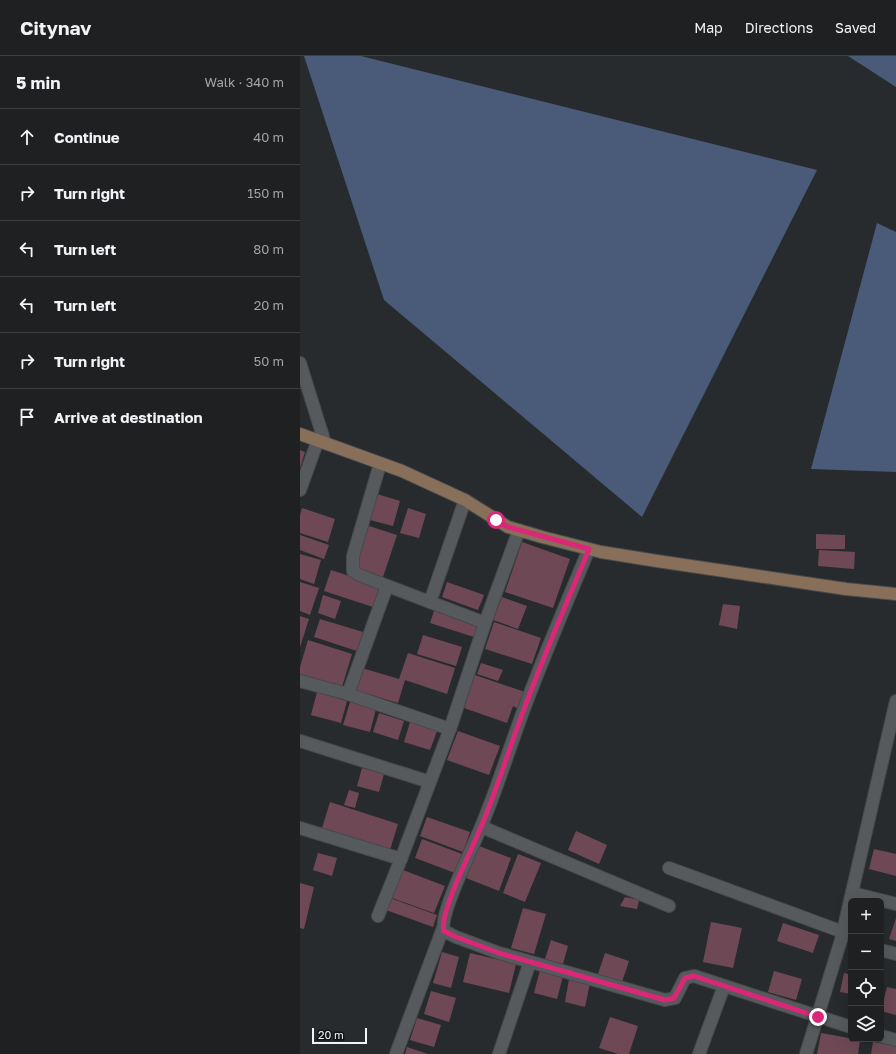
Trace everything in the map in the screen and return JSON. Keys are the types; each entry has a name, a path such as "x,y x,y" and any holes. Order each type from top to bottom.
{"street":[{"path":"300,363 322,442 300,490"},
{"path":"300,434 402,471 465,500 508,527 589,549 656,561 846,589 896,594"},
{"path":"380,464 353,556 353,571 359,575 485,623"},
{"path":"430,602 465,500"},
{"path":"378,916 450,729 485,623 519,530"},
{"path":"396,1054 443,928 444,917 458,880 482,827 524,709 589,549"},
{"path":"348,694 387,586"},
{"path":"300,681 348,694 450,729"},
{"path":"806,1054 845,938 852,893 896,701"},
{"path":"300,741 430,782"},
{"path":"482,827 669,906"},
{"path":"300,828 401,859"},
{"path":"669,868 845,938"},
{"path":"852,893 896,904"},
{"path":"443,928 444,931 456,937 499,953 665,1000 674,998 685,978 694,976 848,1026"},
{"path":"884,951 896,954"},
{"path":"499,1054 530,962"},
{"path":"699,1054 724,986"},
{"path":"884,1037 896,1040"}],"water":[{"path":"304,56 361,56 817,170 642,517 384,300"},
{"path":"848,56 896,56 896,87"},
{"path":"877,223 896,232 896,472 811,469"}],"building":[{"path":"300,450 305,452 300,468"},
{"path":"377,494 400,501 393,526 370,520"},
{"path":"302,508 335,519 328,542 300,533 300,515"},
{"path":"408,508 426,514 419,538 400,533"},
{"path":"369,526 397,535 383,577 355,568"},
{"path":"816,534 845,535 845,549 816,549"},
{"path":"300,535 329,545 324,559 300,550"},
{"path":"522,542 570,559 553,608 505,592"},
{"path":"819,550 855,552 854,569 818,566"},
{"path":"300,554 321,560 314,584 300,579"},
{"path":"331,570 380,586 373,607 324,591"},
{"path":"300,582 319,588 310,615 300,611"},
{"path":"447,582 484,595 478,610 442,597"},
{"path":"323,595 341,601 335,619 318,613"},
{"path":"502,597 527,606 518,629 493,620"},
{"path":"723,604 740,606 737,629 719,625"},
{"path":"435,608 479,623 474,637 430,623"},
{"path":"300,616 309,619 300,647"},
{"path":"320,619 363,632 357,651 314,637"},
{"path":"494,622 541,638 532,664 485,649"},
{"path":"423,635 462,647 456,666 417,654"},
{"path":"308,640 352,654 342,687 300,674 300,667"},
{"path":"408,653 455,668 447,694 405,680 398,703 355,690 362,668 399,679"},
{"path":"481,663 503,670 498,681 477,674"},
{"path":"475,675 525,692 519,709 513,706 507,723 464,708"},
{"path":"317,692 347,701 341,723 311,715"},
{"path":"350,702 376,709 370,732 343,725"},
{"path":"379,713 404,721 398,740 373,732"},
{"path":"410,722 437,731 430,750 404,742"},
{"path":"458,731 500,746 489,775 447,760"},
{"path":"362,768 384,774 379,792 357,786"},
{"path":"349,790 359,793 355,808 344,805"},
{"path":"330,802 398,824 390,850 322,828"},
{"path":"427,817 470,832 463,852 420,836"},
{"path":"576,831 607,845 599,864 568,850"},
{"path":"422,839 462,854 455,873 415,858"},
{"path":"479,846 511,858 499,891 466,878"},
{"path":"874,849 896,854 896,876 869,869"},
{"path":"318,853 337,858 332,876 313,870"},
{"path":"518,854 541,863 525,902 503,893"},
{"path":"403,870 445,886 434,913 392,898"},
{"path":"300,883 314,887 304,929 300,928"},
{"path":"625,897 639,900 637,909 620,906"},
{"path":"390,898 437,915 433,927 386,910"},
{"path":"523,908 546,914 534,954 511,948"},
{"path":"896,918 896,941 889,939"},
{"path":"711,922 742,928 733,968 703,962"},
{"path":"783,923 819,935 813,953 777,941"},
{"path":"551,940 568,946 563,964 545,959"},
{"path":"442,952 459,957 451,988 433,983"},
{"path":"470,953 516,964 509,993 463,982"},
{"path":"605,953 629,961 622,982 598,974"},
{"path":"540,970 563,976 557,999 534,993"},
{"path":"774,971 802,979 796,1000 768,992"},
{"path":"844,973 848,974 848,993 840,992"},
{"path":"569,979 590,983 585,1007 565,1002"},
{"path":"887,987 896,989 896,1015 884,1012 884,999"},
{"path":"431,991 456,998 449,1022 424,1014"},
{"path":"610,1017 638,1026 629,1054 618,1054 599,1048"},
{"path":"417,1018 441,1025 434,1047 410,1040"},
{"path":"821,1033 848,1038 848,1042 860,1042 858,1054 817,1054"},
{"path":"873,1042 896,1046 896,1054 871,1054"},
{"path":"407,1047 428,1054 405,1054"}],"route":[{"path":"496,520 508,527 589,549 524,709 482,827 461,873 444,917 444,931 456,937 517,959 665,1000 674,998 685,978 694,976 818,1017"}]}
